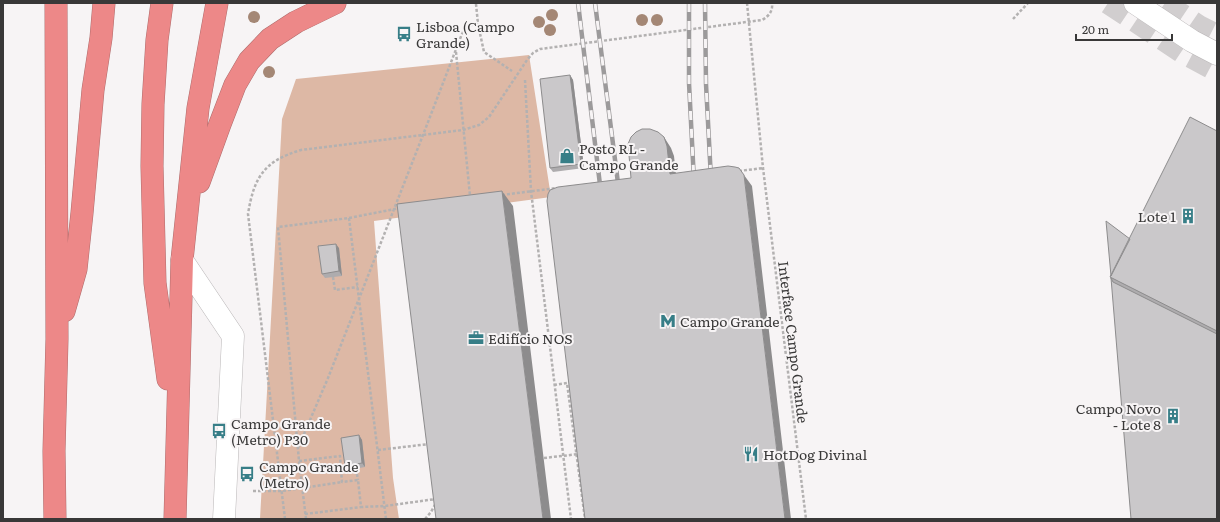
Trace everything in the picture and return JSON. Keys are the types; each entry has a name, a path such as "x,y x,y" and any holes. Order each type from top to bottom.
{"highway":[{"path":"55,519 54,450 57,339 56,3"},
{"path":"57,339 76,269 93,90 101,38 104,3"},
{"path":"162,3 157,40 153,104 152,166 155,283 177,436"},
{"path":"175,519 182,260 198,108 217,3"},
{"path":"186,219 235,85 249,61 270,39 296,22 335,3"}],"street":[{"path":"1135,3 1192,41 1217,54"},
{"path":"182,260 233,336 224,519"}],"path":[{"name":"Interface Campo Grande","path":"747,3 762,168 806,519"},
{"path":"285,519 248,214 255,185 262,173 272,162 287,154 301,150 463,130 479,125 489,117 526,60 540,49 762,20 770,14 772,10 772,3"},
{"path":"1013,19 1028,3"},
{"path":"476,4 478,24 484,52 512,71"},
{"path":"298,448 328,378 465,26 478,24"},
{"path":"456,50 471,199"},
{"path":"525,80 531,190 571,519"},
{"path":"732,171 762,168"},
{"path":"501,195 531,190 562,188"},
{"path":"306,519 299,461 278,226 348,218 406,208"},
{"path":"348,218 358,287 386,519"},
{"path":"333,277 335,290 358,287"},
{"path":"554,385 567,383 585,519"},
{"path":"378,450 432,444"},
{"path":"544,458 583,453"},
{"path":"299,461 340,456 342,482"},
{"path":"356,469 361,507"},
{"path":"252,491 282,491 358,480"},
{"path":"305,514 439,499"},
{"path":"439,499 439,506"},
{"path":"425,519 439,499"}],"shaded area":[{"path":"529,55 551,197 374,221 393,478 399,519 260,519 282,119 296,79"}],"building":[{"path":"570,75 581,164 550,168 540,79"},
{"name":"Lote 1","path":"1190,117 1217,131 1217,331 1110,277"},
{"name":"Campo Grande","path":"642,129 650,129 658,132 664,137 667,146 670,174 728,166 739,168 744,175 785,519 585,519 547,201 548,194 550,190 558,187 631,178 628,144 631,137"},
{"name":"Edifício NOS","path":"502,191 543,519 436,519 397,204"},
{"path":"1106,221 1130,239 1111,276"},
{"path":"336,244 339,271 322,274 318,246"},
{"name":"Campo Novo - Lote 8","path":"1111,278 1113,282 1217,334 1217,519 1131,519"},
{"path":"359,435 362,463 345,466 341,438"}],"tunnel":[{"path":"1108,3 1183,53 1217,71"},
{"path":"1165,3 1199,26 1217,35"}],"railway":[{"path":"578,3 601,193"},
{"path":"595,3 619,191"},
{"path":"689,3 689,83 694,181"},
{"path":"705,3 706,84 711,179"}],"place":[{"name":"Lisboa (Campo Grande)","path":"404,34"},
{"name":"Posto RL - Campo Grande","path":"567,156"},
{"name":"Lote 1","path":"1188,216"},
{"name":"Campo Grande","path":"668,321"},
{"name":"Edifício NOS","path":"476,338"},
{"name":"Campo Novo - Lote 8","path":"1173,416"},
{"name":"Campo Grande (Metro) P30","path":"219,431"},
{"name":"HotDog Divinal","path":"751,454"},
{"name":"Campo Grande (Metro)","path":"247,474"}]}
